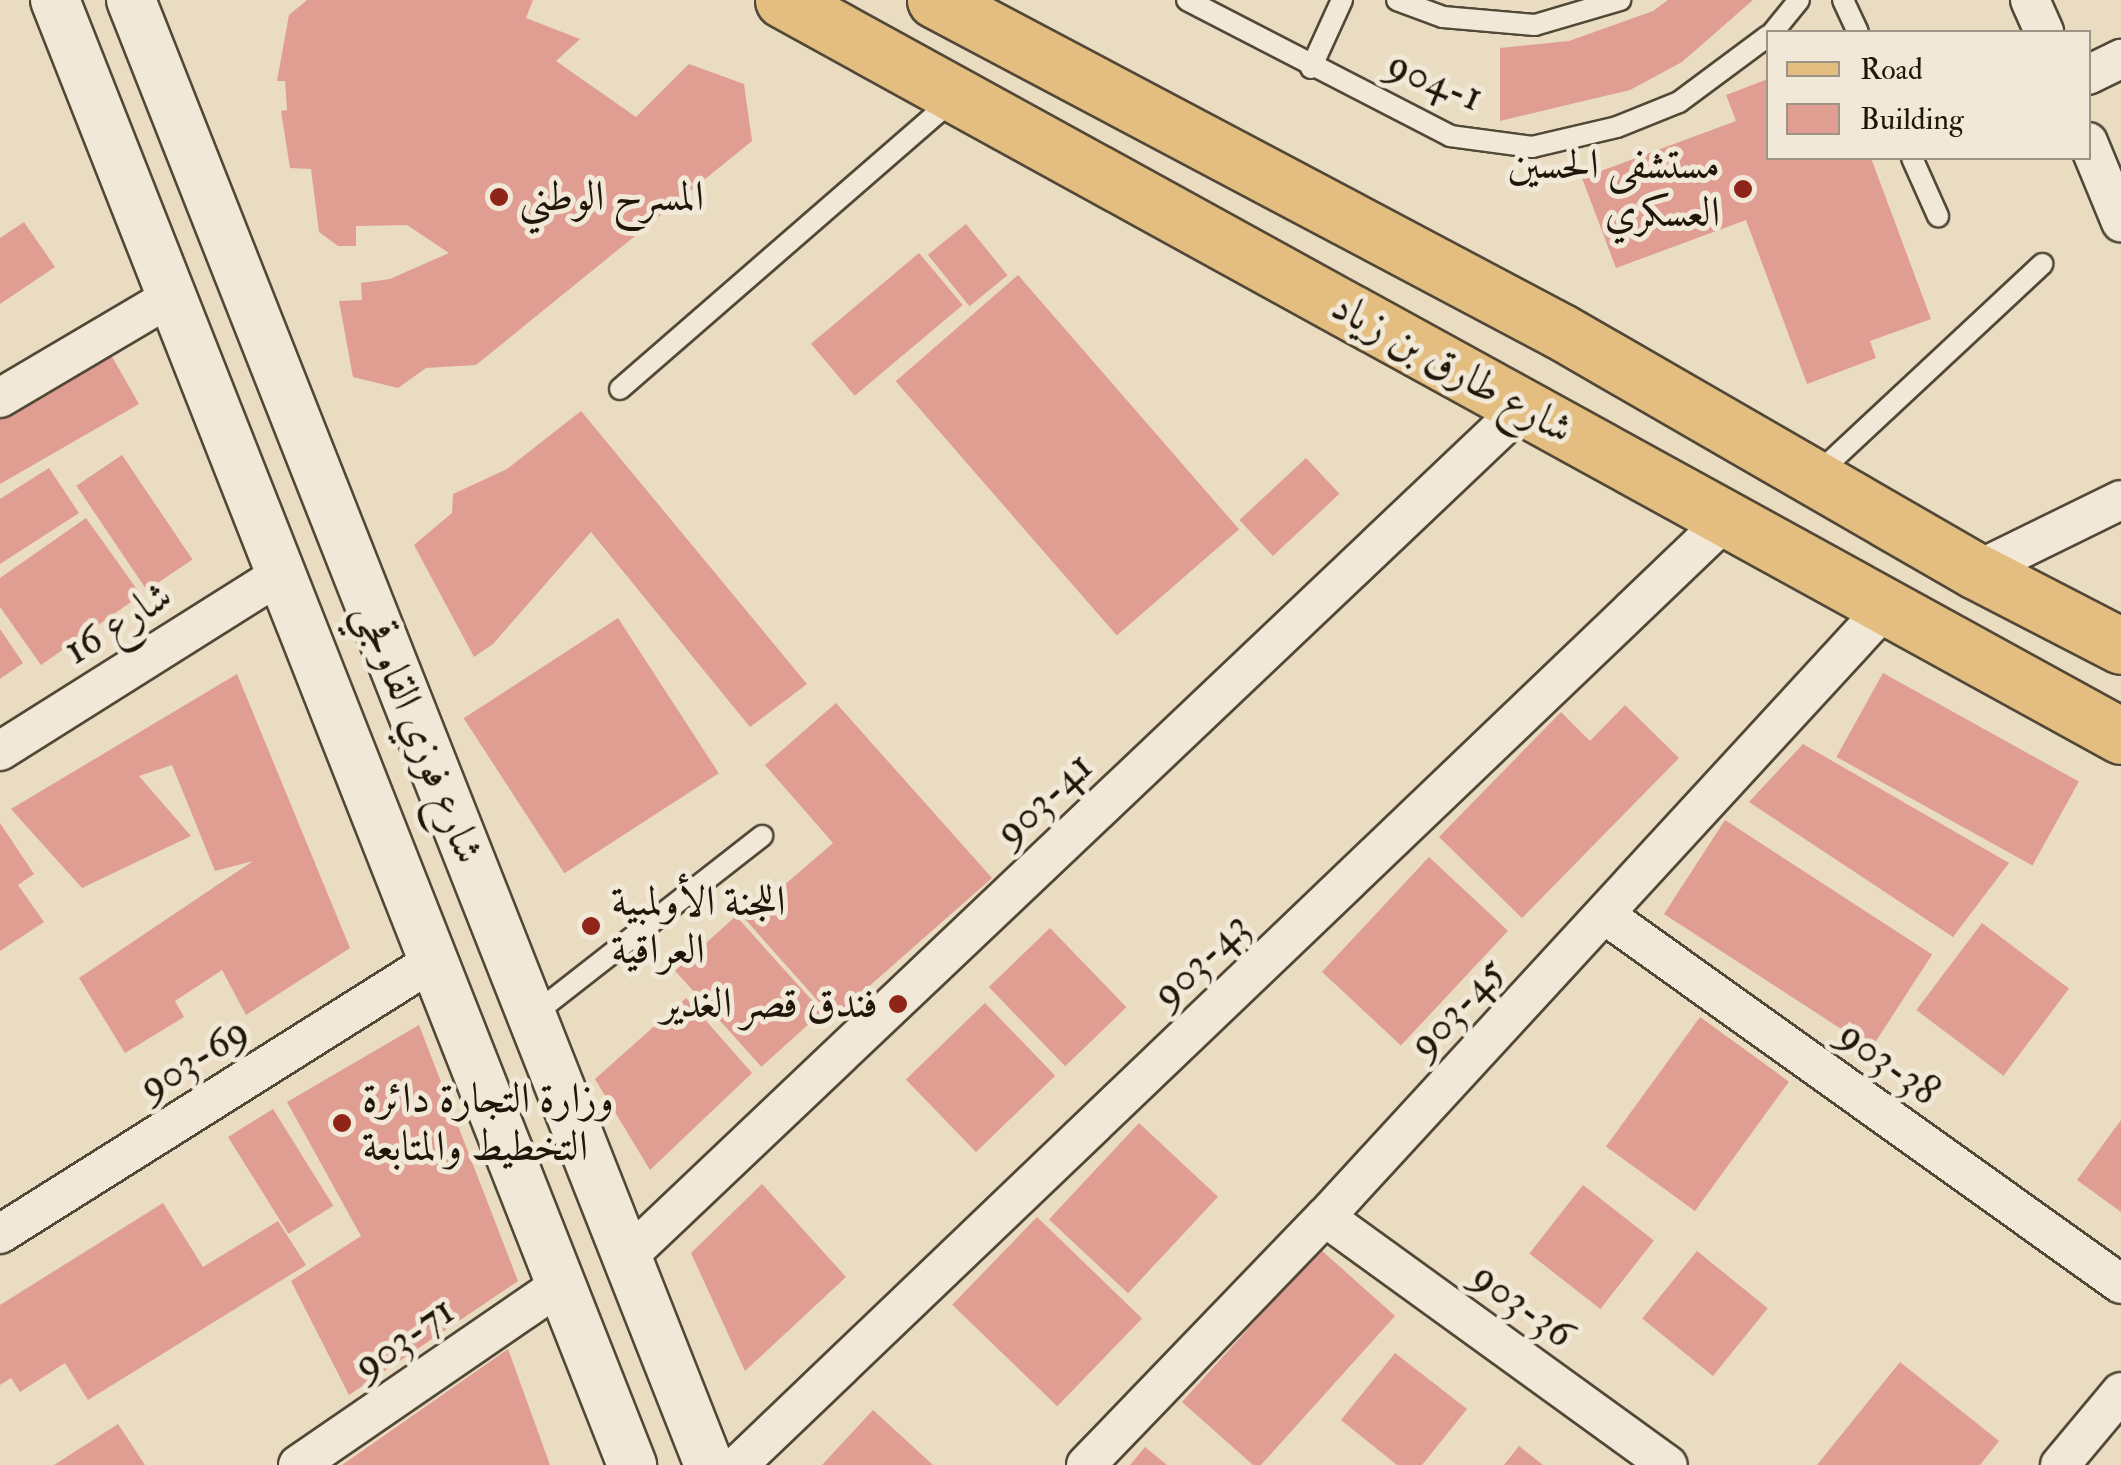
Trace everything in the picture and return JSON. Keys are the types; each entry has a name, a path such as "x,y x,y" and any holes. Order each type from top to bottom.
{"main road":[{"name":"شارع طارق بن زياد","path":"783,0 2121,736"},
{"name":"شارع طارق بن زياد","path":"935,0 1560,331 1976,571 2121,646"}],"street":[{"name":"شارع فوزي القاوقجي","path":"55,0 176,294 632,1465"},
{"name":"شارع فوزي القاوقجي","path":"130,0 709,1465"},
{"path":"2030,0 2043,30"},
{"path":"2091,73 2121,58"},
{"path":"2091,149 2121,222"},
{"path":"0,398 176,294"},
{"name":"903-41","path":"626,1256 1523,407"},
{"path":"1976,571 2121,500"},
{"name":"903-43","path":"738,1465 1726,520"},
{"name":"شارع 16","path":"0,750 284,572"},
{"name":"903-45","path":"1086,1465 1324,1217 1887,606"},
{"name":"903-38","path":"1605,915 2121,1284"},
{"name":"903-69","path":"0,1234 435,960"},
{"name":"903-36","path":"1324,1217 1668,1465"},
{"name":"903-71","path":"298,1465 561,1284"},
{"path":"2060,1465 2121,1392"}],"lane":[{"name":"904-1","path":"1187,0 1311,68 1450,136 1532,147 1616,127 1680,102 1766,38"},
{"path":"1311,68 1342,0"},
{"path":"1398,0 1444,17 1534,26 1620,0"},
{"name":"904-1","path":"1774,30 1799,0"},
{"path":"1843,0 1857,30"},
{"path":"620,389 958,96"},
{"path":"1913,160 1938,216"},
{"path":"1814,477 2042,264"},
{"path":"532,1017 762,836"}],"building":[{"name":"المسرح الوطني","path":"307,0 533,0 526,18 580,39 556,61 636,117 689,64 744,84 752,141 476,365 426,368 398,388 353,377 339,301 362,300 361,283 390,279 449,253 407,225 356,226 356,246 338,246 319,232 311,169 290,168 281,111 287,110 285,81 277,81 289,15"},
{"path":"1668,0 1753,0 1682,62 1630,90 1500,121 1500,48 1569,41 1653,11"},
{"path":"1766,80 1766,160 1872,160 1931,319 1870,341 1876,358 1807,384 1746,220 1616,268 1582,178 1736,121 1726,95"},
{"path":"24,222 55,267 0,304 0,238"},
{"path":"966,224 1008,275 969,306 928,255"},
{"path":"919,253 963,305 855,396 811,344"},
{"path":"1018,275 1239,529 1117,636 896,381"},
{"path":"111,355 139,404 0,484 0,419"},
{"path":"581,411 807,684 750,727 591,532 493,644 474,657 414,545 452,513 453,494 507,469"},
{"path":"122,455 192,559 147,590 76,486"},
{"path":"1306,458 1339,494 1273,556 1239,520"},
{"path":"49,468 79,513 0,564 0,499"},
{"path":"86,518 141,595 41,665 0,607 0,578"},
{"path":"618,618 719,773 564,873 464,718"},
{"path":"0,629 23,663 0,679"},
{"path":"1883,673 2079,782 2032,866 1836,757"},
{"path":"237,674 350,948 246,1015 222,970 175,1001 184,1017 125,1053 79,978 253,861 215,871 172,765 139,776 191,836 82,888 11,809"},
{"path":"836,703 992,878 833,1018 745,919 833,843 765,765"},
{"path":"1625,705 1679,758 1522,918 1439,837 1561,712 1590,741"},
{"path":"1803,744 2009,863 1953,937 1749,802"},
{"path":"1725,820 1932,955 1871,1048 1664,914"},
{"path":"0,823 34,874 18,885 44,922 0,951"},
{"path":"1429,857 1508,931 1401,1045 1322,972"},
{"path":"736,916 822,1012 761,1067 675,971"},
{"path":"1982,923 2069,989 2003,1076 1916,1010"},
{"path":"1050,928 1126,1007 1065,1066 989,987"},
{"path":"686,998 752,1073 650,1170 595,1079"},
{"path":"985,1003 1055,1076 976,1152 906,1079"},
{"path":"1700,1017 1789,1082 1695,1211 1606,1146"},
{"path":"419,1025 518,1281 349,1395 291,1281 361,1236 287,1102"},
{"path":"273,1109 333,1206 288,1234 228,1137"},
{"path":"2121,1120 2121,1212 2077,1180"},
{"path":"1139,1123 1218,1197 1128,1293 1049,1220"},
{"path":"762,1184 846,1277 745,1371 691,1253"},
{"path":"1583,1185 1654,1240 1600,1309 1529,1254"},
{"path":"163,1203 203,1267 278,1221 306,1265 88,1400 65,1363 20,1392 11,1378 0,1385 0,1305"},
{"path":"1037,1217 1142,1318 1057,1406 952,1305"},
{"path":"1320,1249 1395,1316 1261,1465 1253,1465 1182,1402"},
{"path":"1697,1251 1768,1308 1713,1376 1642,1319"},
{"path":"508,1349 550,1465 342,1465"},
{"path":"1395,1353 1467,1409 1422,1465 1397,1465 1341,1420"},
{"path":"1900,1362 1999,1441 1980,1465 1817,1465"},
{"path":"873,1410 933,1465 822,1465"},
{"path":"118,1424 145,1465 54,1465"},
{"path":"1519,1446 1543,1465 1504,1465"},
{"path":"1145,1447 1167,1465 1130,1465"}],"place":[{"name":"مستشفى الحسين العسكري","path":"1743,189"},
{"name":"المسرح الوطني","path":"499,197"},
{"name":"اللجنة الأولمبية العراقية","path":"591,926"},
{"name":"فندق قصر الغدير","path":"898,1004"},
{"name":"وزارة التجارة دائرة التخطيط والمتابعة","path":"342,1123"}]}
